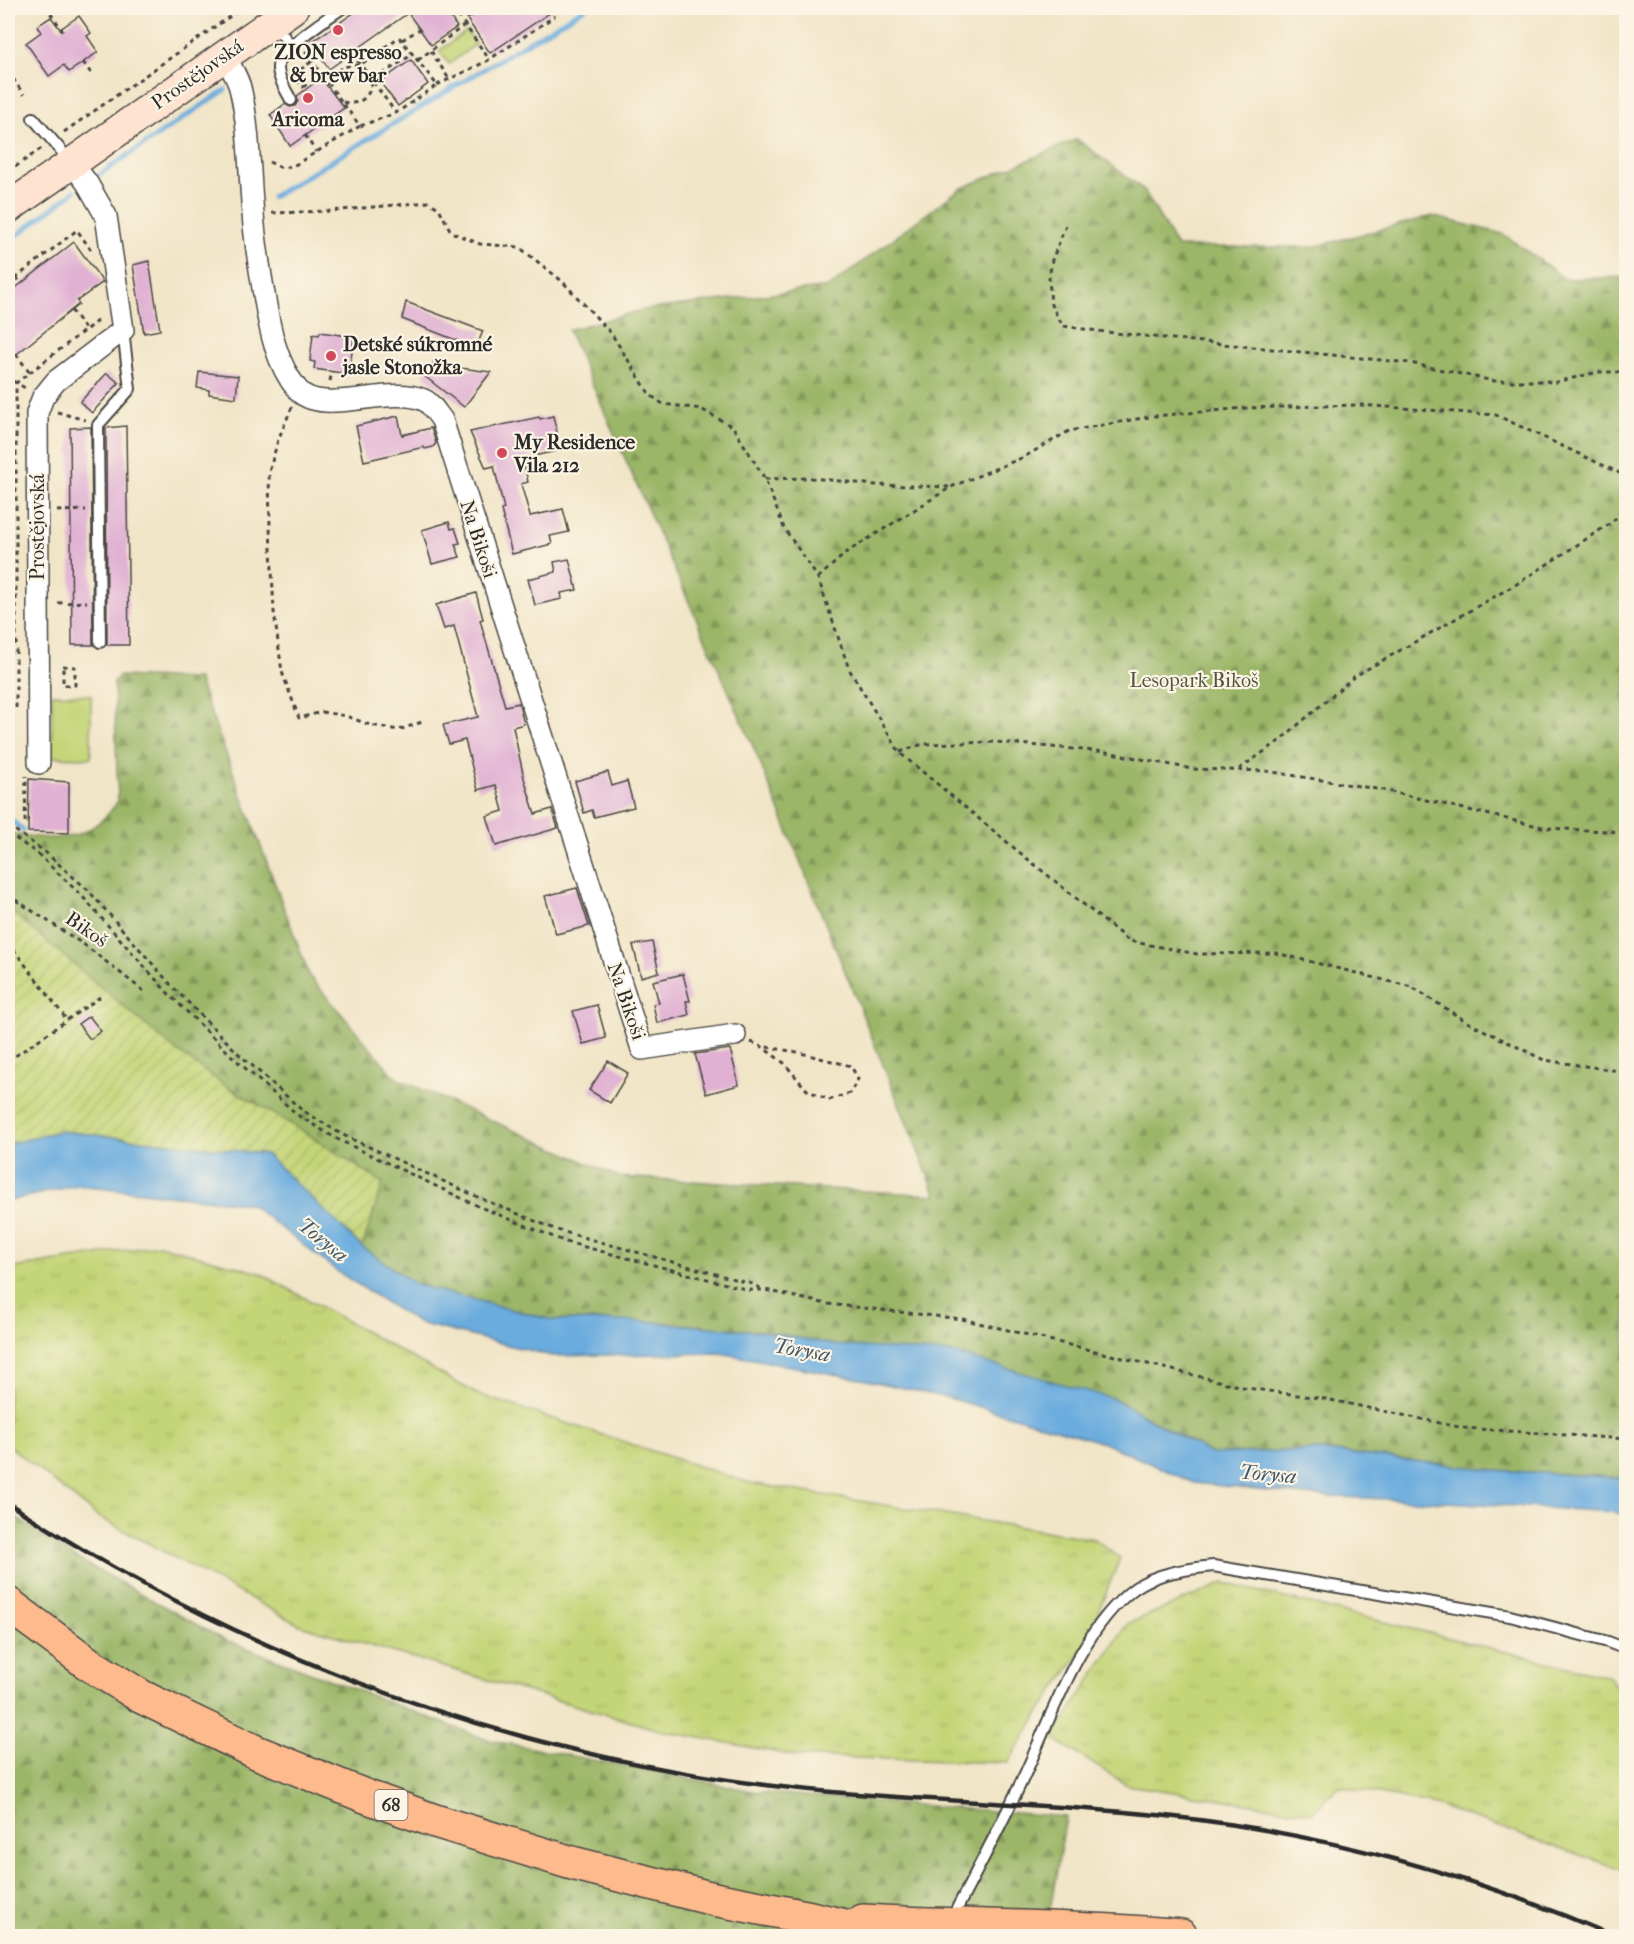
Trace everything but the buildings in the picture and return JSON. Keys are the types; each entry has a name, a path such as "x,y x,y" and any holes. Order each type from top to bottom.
{"main road":[{"name":"68","path":"8,1604 89,1664 142,1697 247,1748 299,1770 435,1821 561,1860 703,1896 889,1936"},
{"name":"68","path":"811,1918 1181,1936"}],"street":[{"name":"Prostějovská","path":"8,208 72,163 204,57 283,15"},
{"path":"204,57 241,89 249,146 257,251 274,341 284,372 299,392"},
{"path":"72,163 87,183 106,216 123,330"},
{"name":"Prostějovská","path":"39,758 37,413 43,397 56,381 123,330"},
{"name":"Na Bikoši","path":"299,392 326,402 402,394 426,401 442,420 642,1049 735,1035"}],"lane":[{"path":"291,100 277,67 280,58 342,8"},
{"path":"283,15 296,47"},
{"path":"33,118 72,163"},
{"path":"100,642 98,425 130,389 123,330"},
{"path":"948,1926 1011,1804 1084,1646 1108,1614 1136,1587 1174,1571 1213,1566 1510,1616 1608,1642 1626,1649"}],"path":[{"path":"43,8 51,14 63,31"},
{"path":"8,172 52,141 204,57 242,8"},
{"path":"453,8 489,59"},
{"path":"452,19 467,8"},
{"path":"474,8 477,13"},
{"path":"249,146 274,166 282,168 293,166 360,126 396,113 437,85 489,59 555,15"},
{"path":"418,60 466,24"},
{"path":"402,40 420,29"},
{"path":"518,34 521,38"},
{"path":"330,86 332,77 340,69 350,64 360,65 399,37 437,85"},
{"path":"296,47 311,61 360,126"},
{"path":"430,51 449,79"},
{"path":"352,53 396,113"},
{"path":"342,102 353,104 364,99 370,91 372,81 402,64 413,54"},
{"path":"293,75 311,61"},
{"path":"82,62 93,76"},
{"path":"292,68 293,75 303,87 321,75"},
{"path":"8,71 24,95"},
{"path":"305,135 316,152"},
{"path":"253,213 330,211 428,202 439,208 451,232 480,244 519,247 562,281 611,333 650,396 663,404 701,409 733,427 765,479 784,528 818,578 849,669 900,753 1130,941 1197,954 1276,953 1412,987 1467,1022 1544,1060 1626,1072"},
{"path":"1066,225 1052,260 1049,278 1051,305 1063,326 1410,363 1494,381 1552,383 1598,372 1626,372"},
{"path":"8,284 77,230 116,285"},
{"path":"47,253 52,259"},
{"path":"16,278 21,283"},
{"path":"71,310 86,330"},
{"path":"15,354 30,373"},
{"path":"299,392 278,440 269,472 274,612 282,672 299,718 322,712 399,730 422,722"},
{"path":"8,402 16,402"},
{"path":"818,578 847,552 951,487 1024,458 1070,430 1154,417 1245,408 1360,405 1496,415 1626,476"},
{"path":"8,471 16,471"},
{"path":"765,479 811,478 876,485 951,487"},
{"path":"8,506 16,506"},
{"path":"1238,771 1278,742 1355,676 1515,585 1611,523 1626,507"},
{"path":"8,576 16,576"},
{"path":"8,592 16,592"},
{"path":"8,646 16,646"},
{"path":"8,652 16,652"},
{"path":"63,666 75,667 75,685 63,685 63,666"},
{"path":"900,753 923,744 996,742 1106,752 1192,769 1266,771 1383,790 1546,828 1626,832"},
{"path":"25,822 26,767 39,758"},
{"path":"8,825 45,852 88,890 171,986 239,1054 302,1110 341,1134 482,1199 557,1230 752,1284 765,1290 827,1304 962,1319 1247,1388 1326,1399 1464,1428 1626,1439"},
{"path":"8,833 38,854 82,896 174,999 236,1060 299,1116 338,1139 480,1207 566,1242 749,1290 765,1290"},
{"name":"Bikoš","path":"8,895 86,946 146,993"},
{"path":"8,942 67,1020"},
{"path":"8,1061 100,997"},
{"path":"735,1035 761,1046 797,1052 851,1066 858,1079 850,1093 829,1100 807,1090 784,1063 761,1046"}],"green space":[{"path":"467,31 476,44 449,64 439,51"},
{"name":"Lesopark Bikoš","path":"1077,139 1144,190 1177,247 1313,247 1432,216 1503,234 1566,279 1626,277 1626,1478 1495,1470 1317,1450 1211,1454 1115,1399 768,1332 639,1321 552,1320 417,1285 362,1247 383,1183 304,1132 226,1086 174,1049 8,909 8,833 56,838 69,837 95,826 107,816 118,801 114,682 119,676 198,679 310,977 396,1078 619,1177 936,1195 756,753 568,330 642,310 829,287 960,189"},
{"path":"52,694 91,695 91,758 52,757"},
{"path":"8,909 174,1049 226,1086 304,1132 383,1183 362,1247 266,1154 60,1131 8,1144"},
{"path":"159,1245 260,1273 477,1394 750,1483 1094,1539 1120,1558 1083,1649 1008,1763 796,1756 659,1730 300,1625 97,1516 8,1445 8,1269"},
{"path":"8,1512 74,1557 223,1639 485,1739 758,1792 1066,1817 1051,1905 1040,1936 8,1936"},
{"path":"1224,1583 1609,1677 1626,1703 1626,1871 1435,1805 1339,1786 1312,1813 1127,1785 1052,1738 1127,1624"}],"water":[{"name":"Torysa","path":"60,1131 266,1154 362,1247 417,1285 552,1320 639,1321 768,1332 835,1345 952,1353 1115,1399 1211,1454 1317,1450 1495,1470 1626,1478 1626,1515 1613,1512 1313,1496 1194,1483 1104,1443 949,1398 866,1380 720,1353 552,1356 418,1323 338,1272 250,1204 77,1185 8,1201 8,1144"}],"waterway":[{"path":"272,197 585,8"},
{"path":"99,175 225,90"},
{"path":"8,242 75,191"},
{"path":"8,818 23,830"}],"railway":[{"path":"8,1503 90,1554 176,1601 263,1643 353,1680 445,1713 538,1741 632,1763 728,1780 784,1787 840,1793 1119,1811 1288,1834 1344,1846 1454,1876 1508,1894 1614,1936"}],"place":[{"name":"ZION espresso & brew bar","path":"338,30"},
{"name":"Aricoma","path":"308,98"},
{"name":"Detské súkromné jasle Stonožka","path":"331,356"},
{"name":"My Residence Vila 212","path":"502,453"}]}
